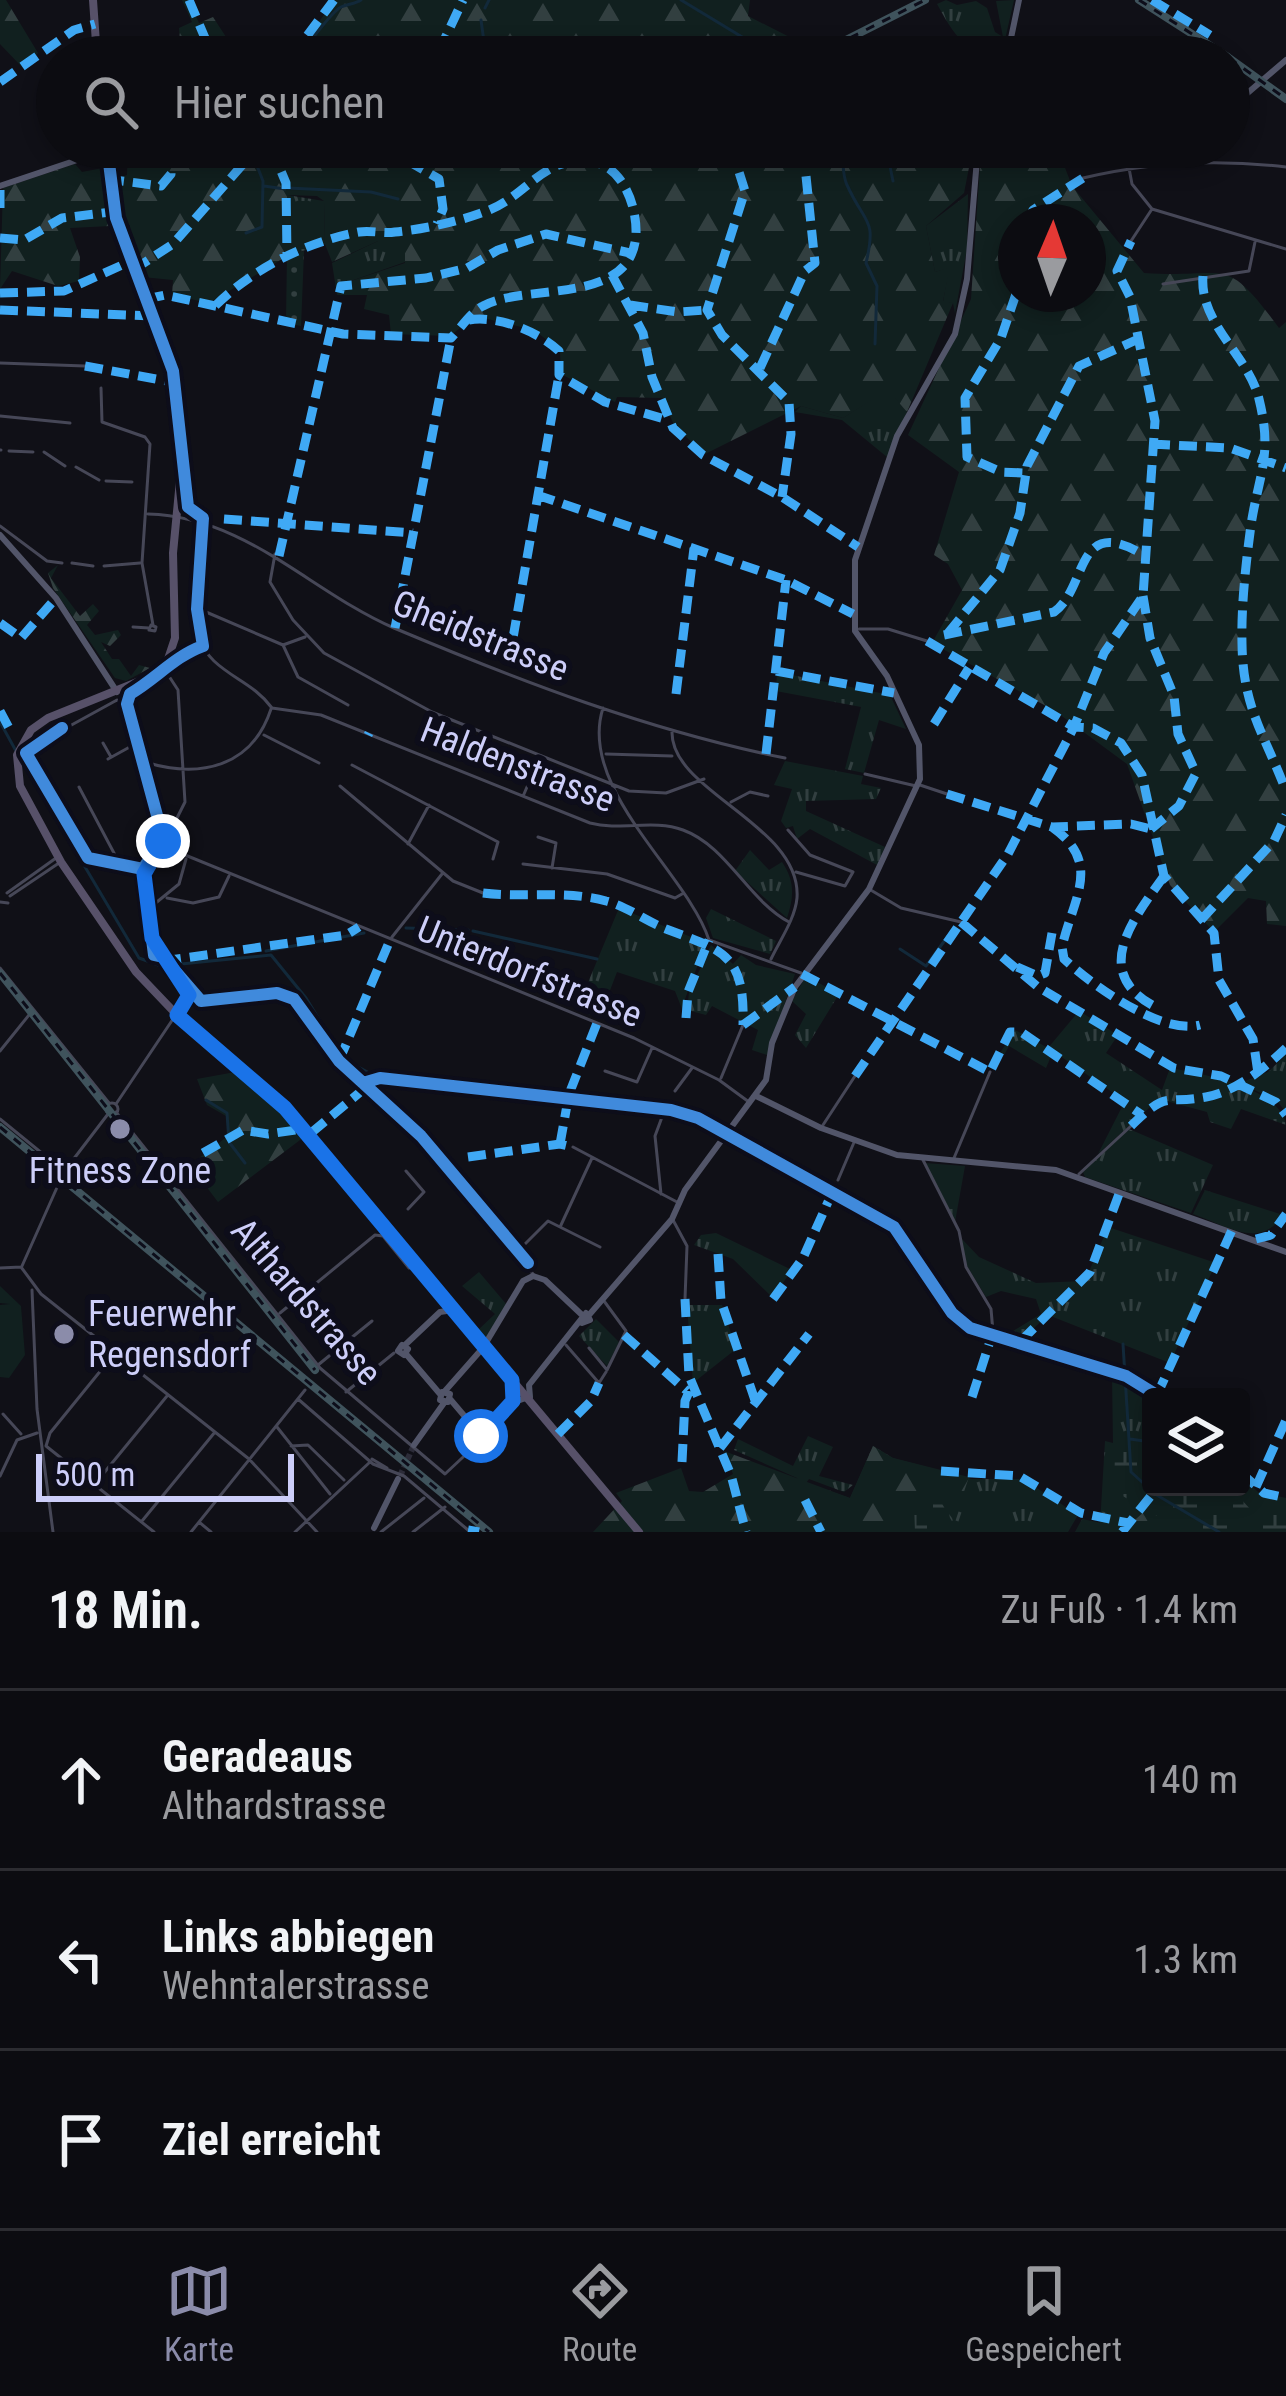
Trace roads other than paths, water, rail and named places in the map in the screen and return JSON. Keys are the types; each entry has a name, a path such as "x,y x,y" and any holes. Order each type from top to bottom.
{"main road":[{"path":"96,1 97,36"},
{"path":"106,168 115,228 153,316 172,382 181,455 175,638 163,667 117,692 48,718 22,742 16,761 20,786 59,859 124,956 177,1015 275,1098 639,1532"}],"street":[{"path":"1011,36 1019,0"},
{"path":"1250,91 1286,60"},
{"path":"1250,165 1286,167"},
{"path":"0,185 49,168"},
{"path":"513,1401 529,1400 533,1380 673,1219 679,1202 766,1080 772,1043 802,974 868,890 918,785 923,768 919,745 887,676 855,631 857,547 897,436 944,362 958,322 975,168"},
{"path":"1083,178 1127,168 1132,184 1152,208 1286,249"},
{"path":"1131,242 1152,208"},
{"path":"1163,284 1250,271 1255,242"},
{"path":"0,363 85,366"},
{"path":"101,388 102,422 148,440 148,514 142,562 151,626 133,627"},
{"path":"0,416 70,423"},
{"path":"9,451 33,452"},
{"path":"44,452 64,466"},
{"path":"76,467 102,481 148,483"},
{"name":"Gheidstrasse","path":"148,514 177,515 275,554 395,628 603,708 785,758"},
{"path":"120,860 114,864 84,853 25,752 117,700 127,704 145,762 183,766 233,761 262,734 272,708 251,685 208,654 199,637 196,609 202,523"},
{"path":"0,526 46,561 62,563"},
{"path":"0,535 38,576 117,692"},
{"path":"275,554 268,574 272,587 306,636 348,669 391,692 613,785 666,793 704,779"},
{"path":"38,576 46,561"},
{"path":"104,566 142,562"},
{"path":"72,563 93,566"},
{"path":"196,609 283,645 306,636"},
{"path":"855,631 889,629 927,641"},
{"path":"283,645 294,674 348,705"},
{"path":"163,667 177,685 184,805 145,870 155,948 190,1000"},
{"name":"Haldenstrasse","path":"272,708 321,715 596,825 672,827 697,837 789,922"},
{"path":"603,708 599,724 613,785 635,827 700,913 709,940 802,974"},
{"path":"672,730 674,755 730,802 793,873 845,886 853,874 808,853 788,830"},
{"path":"262,734 319,763"},
{"path":"103,743 109,758 138,742"},
{"path":"605,754 655,760 674,755"},
{"path":"523,796 540,758"},
{"path":"352,765 498,842 493,859"},
{"path":"865,774 947,794"},
{"path":"340,786 443,873 483,893"},
{"path":"79,787 120,860 145,870"},
{"path":"730,802 750,792 768,796"},
{"path":"409,844 430,803"},
{"path":"538,837 556,843 552,868"},
{"name":"Unterdorfstrasse","path":"163,846 652,1046 753,1099"},
{"path":"150,906 167,898 178,884 187,857"},
{"path":"0,902 8,903 6,895 59,859"},
{"path":"523,864 607,874 675,898 682,894"},
{"path":"391,940 443,873"},
{"path":"770,960 796,902 793,873"},
{"path":"167,898 194,903 219,897 229,875"},
{"path":"868,890 901,908 961,922"},
{"path":"0,968 109,1103 108,1114 66,1169"},
{"path":"108,1114 116,1112 116,1104 190,1000 277,993 294,999 339,1061 421,1136 518,1251 533,1276 549,1283 584,1317"},
{"path":"0,1051 34,1008"},
{"path":"719,1080 743,1025"},
{"name":"Unterdorfstrasse","path":"604,1071 637,1082 652,1046"},
{"path":"675,1091 693,1067"},
{"path":"954,1160 990,1072"},
{"path":"820,1128 855,1076"},
{"path":"753,1099 820,1128 923,1158 1036,1166 1079,1176 1286,1252"},
{"path":"109,1103 116,1104"},
{"path":"661,1195 655,1129 665,1109"},
{"name":"Althardstrasse","path":"116,1112 344,1393 445,1474 476,1445 479,1432"},
{"path":"0,1119 65,1172 75,1174"},
{"path":"1079,1176 1132,1126"},
{"path":"838,1180 855,1138"},
{"path":"573,1147 679,1202"},
{"path":"560,1226 593,1156"},
{"path":"923,1158 959,1231 966,1267 991,1309 993,1332"},
{"path":"406,1171 424,1192 408,1210"},
{"path":"21,1267 59,1183"},
{"path":"673,1219 687,1246 685,1298"},
{"path":"518,1251 545,1222 600,1247"},
{"path":"279,1314 374,1235 382,1236 409,1268"},
{"path":"0,1268 21,1267"},
{"path":"21,1267 34,1288 249,1460 317,1532"},
{"path":"414,1445 524,1281 533,1276"},
{"path":"34,1288 29,1312 53,1532"},
{"path":"440,1312 441,1294"},
{"path":"565,1344 599,1383 626,1329 604,1301"},
{"path":"344,1393 403,1350 440,1312 454,1310"},
{"path":"318,1365 372,1321"},
{"path":"589,1348 607,1370"},
{"path":"403,1350 479,1432 489,1429 513,1401 514,1382 533,1380"},
{"path":"115,1353 50,1433 46,1446 154,1532"},
{"path":"431,1381 447,1383 468,1367"},
{"path":"191,1532 305,1390"},
{"path":"94,1485 168,1395"},
{"path":"298,1400 372,1461"},
{"path":"3,1414 22,1436"},
{"path":"275,1426 332,1496"},
{"path":"141,1522 215,1432"},
{"path":"22,1436 39,1433"},
{"path":"0,1476 22,1436"},
{"path":"290,1447 308,1444 346,1483"},
{"path":"295,1532 376,1457 468,1530"},
{"path":"378,1530 398,1479"},
{"path":"378,1530 425,1496"},
{"path":"413,1532 445,1508"},
{"path":"199,1522 211,1532"}],"waterway":[{"path":"315,36 337,10 361,0"},
{"path":"485,8 489,0"},
{"path":"681,0 741,36"},
{"path":"481,20 483,36"},
{"path":"246,233 262,227 263,181 258,168"},
{"path":"843,168 870,229 866,263 877,286 875,344"},
{"path":"890,168 893,181"},
{"path":"264,186 285,189"},
{"path":"288,188 371,192 398,199"},
{"path":"0,722 16,751"},
{"path":"21,759 139,958 161,966"},
{"path":"406,928 468,930"},
{"path":"473,931 597,959"},
{"path":"266,951 364,933"},
{"path":"900,949 926,966 948,936"},
{"path":"171,965 271,955 306,998 339,1052"},
{"path":"343,1059 377,1077 565,1097"},
{"path":"569,1097 676,1108 724,1129"},
{"path":"206,1100 227,1113 229,1142 245,1163"},
{"path":"733,1134 832,1188"},
{"path":"835,1190 896,1225 961,1319 990,1329"},
{"path":"1123,1344 1131,1472 1142,1482"},
{"path":"1130,1439 1142,1441"},
{"path":"1158,1496 1219,1532"}],"tunnel":[{"path":"400,1476 414,1445"}],"railway":[{"path":"854,36 925,0"},
{"path":"1139,0 1195,36"},
{"path":"1250,73 1286,99"},
{"path":"0,973 315,1370"},
{"path":"0,1127 489,1532"}],"place":[{"name":"Fitness Zone","path":"120,1129"},
{"name":"Feuerwehr Regensdorf","path":"64,1334"}]}
